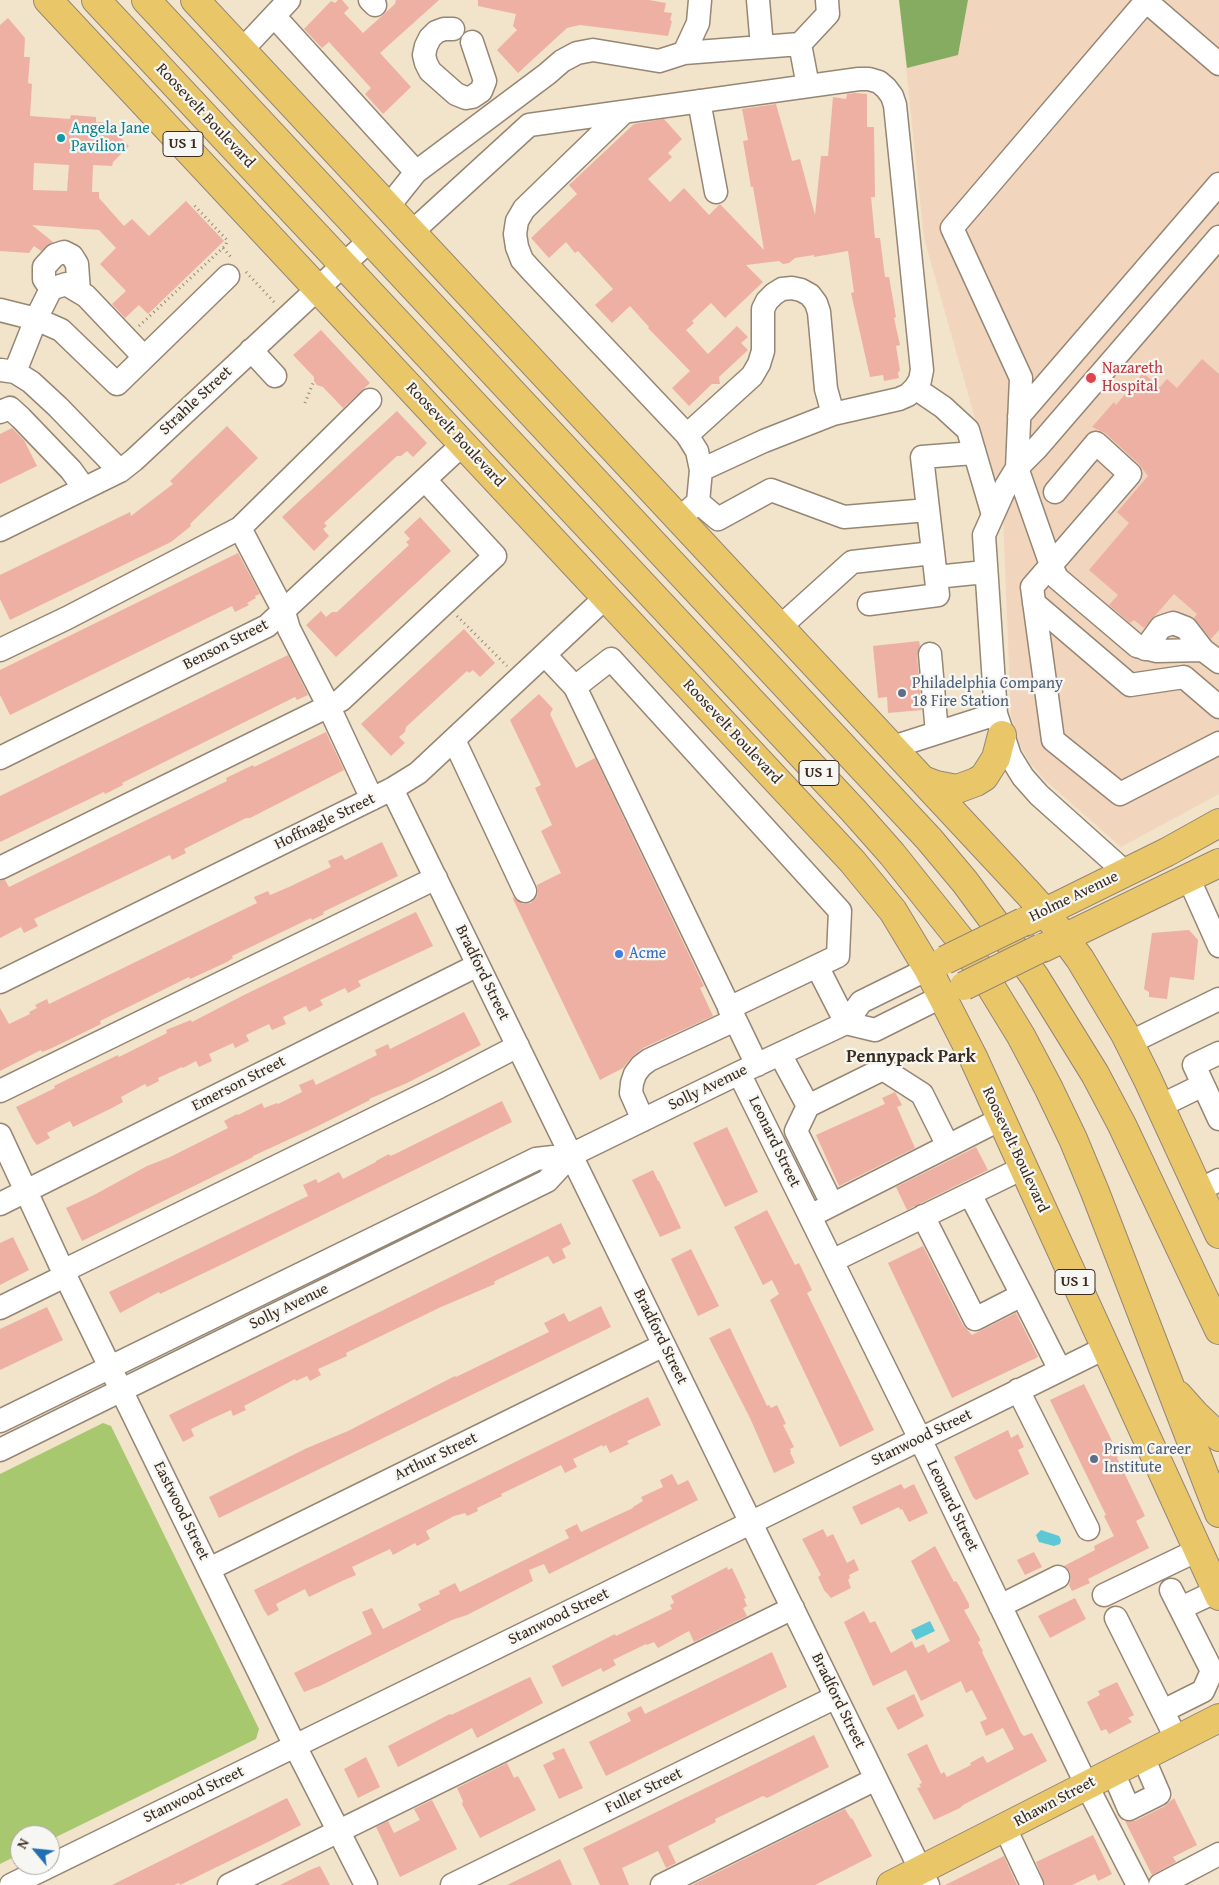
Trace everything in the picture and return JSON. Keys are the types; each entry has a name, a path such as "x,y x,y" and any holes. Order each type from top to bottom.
{"main road":[{"name":"Roosevelt Boulevard","path":"96,0 853,810 892,854 959,938 1021,1036 1048,1087 1095,1192 1219,1513"},
{"name":"US 1","path":"146,0 909,817 965,882 1035,977 1095,1074 1122,1125 1219,1330"},
{"path":"195,0 412,232 689,510 780,627 923,780 1053,943 1100,991 1129,1043 1160,1106 1209,1185 1219,1234"},
{"name":"Roosevelt Boulevard","path":"53,5 858,867 937,965 953,991 1001,1119 1218,1594"},
{"path":"53,5 186,96"},
{"path":"923,780 936,785 957,789 984,777 996,758 999,724"},
{"name":"Holme Avenue","path":"937,965 1167,852 1219,823"},
{"name":"Holme Avenue","path":"953,991 1207,867"},
{"path":"1163,1370 1184,1402 1219,1437"},
{"name":"Rhawn Street","path":"891,1885 924,1878 1004,1828 1219,1718"}],"street":[{"path":"684,53 698,23 700,0"},
{"path":"758,0 762,47"},
{"path":"388,206 416,172 562,61 577,53 593,50 659,61 684,53 800,44 828,14 827,0"},
{"path":"1211,656 1145,649 1137,646 1057,578 1017,468 1021,378 952,228 1146,0 1219,64"},
{"path":"242,50 281,8 416,172"},
{"path":"453,29 444,29 436,32 430,38 424,55 430,71 461,96 472,97 481,92 485,81 472,42"},
{"path":"800,44 808,86"},
{"path":"412,232 529,125 808,86 869,79 879,82 892,96 895,106 922,370 920,380 908,395 899,399 833,414 764,441 701,470"},
{"path":"481,92 498,111"},
{"path":"699,101 716,192"},
{"path":"624,112 524,209 518,221 515,234 516,247 522,260 531,270 687,435 697,451 701,470 689,510 718,518 771,490 844,517 928,510"},
{"path":"1019,416 1219,184"},
{"path":"989,525 1006,486 1017,468 1036,450 1219,237"},
{"name":"Strahle Street","path":"0,530 120,470 134,460 370,240"},
{"path":"51,289 44,279 44,267 55,255 64,252 72,256 77,264 79,292"},
{"path":"0,310 36,319 62,330 117,384 236,269"},
{"path":"120,470 58,407 30,382 8,371 51,289 66,284 86,296 144,357"},
{"path":"687,435 752,376 759,364 763,351 763,309 767,301 774,294 792,288 802,290 810,296 816,303 819,312 826,389 833,414"},
{"path":"252,350 275,376"},
{"path":"915,388 943,407 968,430 974,453 989,525 985,572 999,724 1010,756 1023,777 1034,789 1125,872"},
{"path":"0,650 67,618 240,528 370,400"},
{"path":"0,412 10,408 71,470 84,488"},
{"path":"1055,492 1096,443 1130,474 1032,587 1053,740 1120,794 1219,743"},
{"name":"Benson Street","path":"0,758 268,626 463,444"},
{"path":"870,604 938,595 922,457 974,453"},
{"path":"0,868 341,700 495,556 424,480"},
{"path":"240,528 284,612 289,629 329,706 372,799"},
{"path":"780,627 852,562 933,553"},
{"path":"936,577 985,572"},
{"name":"Hoffnagle Street","path":"0,982 392,790 418,773 606,597"},
{"path":"1034,603 1130,685 1184,677 1219,708"},
{"name":"Leonard Street","path":"545,654 575,687 732,1014 748,1069 810,1216 1087,1786 1138,1885"},
{"path":"930,654 937,733"},
{"path":"575,687 611,659 840,911 838,956 817,966 641,1066 635,1074 631,1093 643,1120"},
{"path":"893,747 937,733 999,724"},
{"path":"454,740 526,891"},
{"name":"Bradford Street","path":"392,790 924,1878"},
{"path":"1207,867 1219,946"},
{"path":"0,1091 436,878"},
{"name":"Emerson Street","path":"0,1204 478,965"},
{"name":"Solly Avenue","path":"0,1421 536,1158 571,1155 846,1023 861,1002 937,965"},
{"path":"817,966 846,1023 874,1030 953,991"},
{"path":"1129,1043 1219,999"},
{"path":"0,1308 64,1273 518,1046"},
{"path":"1217,1109 1194,1065 1219,1053"},
{"path":"780,1054 808,1106"},
{"path":"832,1204 796,1131 808,1106 883,1069 922,1094 948,1146"},
{"path":"1160,1106 1203,1085"},
{"path":"810,1216 1001,1119"},
{"name":"Eastwood Street","path":"0,1135 121,1390 295,1746 366,1885"},
{"name":"Solly Avenue","path":"0,1450 547,1181 571,1155"},
{"path":"832,1261 1023,1168"},
{"path":"970,1194 1060,1370"},
{"path":"923,1216 975,1319 1022,1295"},
{"name":"Arthur Street","path":"209,1569 664,1345"},
{"name":"Stanwood Street","path":"11,1885 1105,1348"},
{"path":"1018,1390 1088,1529"},
{"path":"1104,1595 1198,1550"},
{"path":"1000,1606 1058,1577"},
{"path":"1162,1711 1204,1691 1212,1670 1176,1599 1218,1594"},
{"path":"229,1885 793,1608"},
{"path":"1116,1618 1177,1740"},
{"name":"Fuller Street","path":"452,1885 836,1696"},
{"path":"1113,1772 1129,1809 1159,1794 1143,1757"},
{"path":"662,1885 876,1779"},
{"path":"1004,1828 1032,1885"},
{"path":"1160,1885 1219,1854"}],"path":[{"path":"134,330 226,246 227,240 192,203"},
{"path":"223,248 236,269 275,303"},
{"path":"305,403 313,383"},
{"path":"461,620 508,667"}],"shaded area":[{"name":"Nazareth Hospital","path":"899,0 1219,0 1219,794 1121,847 1045,780 1030,763 1018,742 1011,716 1003,517 924,238"}],"green space":[{"path":"899,0 968,0 958,55 907,68"},
{"path":"103,1423 111,1426 259,1729 256,1739 60,1835 60,1825 10,1825 10,1859 0,1864 0,1474"}],"water":[{"path":"1041,1530 1059,1536 1060,1544 1054,1546 1039,1542 1036,1535"},
{"path":"930,1621 935,1631 916,1640 911,1630"}],"building":[{"path":"338,0 342,0 349,8 344,13 363,33 395,4 396,0 439,0 380,53 411,87 383,114 365,94 371,88 329,42 322,48 304,29 331,1 335,3"},
{"path":"478,0 649,0 666,3 664,12 672,13 670,20 672,21 668,36 580,25 567,28 518,73 497,50 517,30 513,26 516,14 478,6"},
{"name":"Angela Jane Pavilion","path":"8,18 25,38 24,57 30,57 28,83 32,84 30,116 70,119 71,115 96,117 96,122 114,123 114,131 129,146 113,162 112,166 93,165 92,192 99,192 99,198 124,226 132,219 149,236 186,201 224,241 148,314 139,305 125,318 112,304 126,291 100,264 116,248 99,230 32,225 53,242 41,251 34,246 29,253 0,251 0,25","holes":["34,163 69,165 67,191 33,190"]},
{"path":"847,94 867,94 867,127 874,127 875,197 871,197 875,238 880,238 885,277 889,277 896,317 894,318 900,345 896,346 900,370 898,373 899,378 884,381 883,375 870,377 851,293 854,292 848,251 814,257 814,255 795,258 789,263 783,264 779,261 746,265 763,282 725,318 711,303 692,321 694,323 686,330 708,354 737,326 748,337 741,343 748,350 719,377 720,384 712,384 689,406 672,388 690,371 648,328 630,306 612,323 595,305 613,289 578,251 575,253 566,242 549,258 531,238 577,194 569,185 634,124 664,119 682,139 668,153 672,157 648,179 670,202 684,188 709,215 720,204 764,250 743,141 748,140 742,109 776,104 792,161 800,159 815,215 821,156 828,156 833,97 846,99"},
{"path":"321,330 370,383 343,408 323,387 317,385 314,377 293,355"},
{"path":"1202,359 1219,374 1219,630 1211,639 1194,618 1197,614 1174,594 1144,628 1134,620 1130,623 1109,605 1118,595 1089,570 1129,523 1117,512 1148,476 1139,464 1105,433 1092,427 1114,402 1116,405 1143,373 1160,387 1167,379 1177,388"},
{"path":"397,411 427,443 413,457 407,451 401,456 397,456 324,523 327,526 323,529 329,536 314,551 282,517"},
{"path":"227,426 258,458 190,524 191,526 171,542 10,620 0,599 0,575 130,512 131,516 173,484 170,481"},
{"path":"12,428 24,440 37,466 0,484 0,434"},
{"path":"420,517 451,551 336,657 306,625 321,611 326,617 332,612 337,612 409,545 406,542 410,539 404,532"},
{"path":"238,553 260,594 247,603 249,605 235,612 232,606 10,715 0,695 0,670"},
{"path":"464,629 495,663 480,677 473,670 469,673 467,671 406,727 405,732 399,737 405,743 391,756 361,724"},
{"path":"919,641 920,646 917,655 922,710 888,713 887,697 878,698 873,646"},
{"path":"288,655 308,695 297,700 295,697 122,783 123,785 105,794 104,792 0,842 0,796"},
{"path":"539,694 553,709 550,714 576,768 595,758 704,986 700,988 713,1016 643,1048 623,1068 600,1080 512,897 523,904 531,903 538,893 537,885 561,873 541,831 552,825 535,788 541,785 510,720"},
{"path":"326,732 344,770 184,849 186,853 172,860 170,855 34,919 38,926 24,933 21,927 0,938 0,881 5,880 9,887 227,781 226,778 253,765 254,767"},
{"path":"382,842 398,876 323,912 324,914 312,920 311,918 232,956 233,958 227,962 190,979 189,977 100,1021 101,1024 52,1048 42,1052 41,1050 0,1071 0,1008 9,1024 30,1014 29,1012 37,1008 35,1005 47,999 49,1004 257,903 254,897 268,891 270,895 289,887 331,867 328,861 342,855 345,860"},
{"path":"416,912 433,946 358,981 361,986 348,993 345,988 320,1000 323,1005 309,1012 306,1006 283,1017 286,1024 272,1030 269,1024 246,1035 249,1041 235,1048 233,1043 209,1054 212,1061 199,1067 196,1061 182,1067 158,1078 159,1081 147,1087 145,1084 121,1097 123,1102 110,1109 73,1127 70,1121 47,1133 50,1138 37,1145 33,1140 16,1107 55,1088 54,1086 68,1079 118,1055 119,1057 167,1033 166,1030 191,1020 192,1022"},
{"path":"1189,930 1198,940 1194,980 1170,977 1167,999 1149,997 1149,992 1144,989 1152,933"},
{"path":"464,1012 481,1045 82,1241 66,1208 147,1166 170,1157 228,1128 224,1121 237,1114 262,1103 264,1108 278,1104 302,1092 299,1085 313,1079 316,1085 377,1055 375,1050 388,1044 390,1049"},
{"path":"895,1092 902,1105 897,1107 915,1148 839,1186 816,1135 885,1104 882,1098"},
{"path":"502,1101 512,1122 229,1261 160,1294 159,1292 120,1313 109,1292 308,1196 303,1185 316,1179 318,1183 339,1172 343,1179 389,1154 390,1156 395,1154"},
{"path":"727,1127 758,1192 725,1207 693,1143"},
{"path":"976,1147 988,1170 907,1210 896,1187"},
{"path":"653,1170 681,1228 660,1237 632,1180"},
{"path":"767,1210 795,1265 799,1263 812,1290 807,1293 874,1430 840,1447 770,1300 779,1294 772,1280 763,1285 734,1227"},
{"path":"561,1223 571,1244 562,1249 566,1258 553,1264 548,1256 497,1280 494,1282 495,1284 441,1307 346,1353 347,1356 318,1369 321,1375 310,1381 307,1376 296,1381 295,1379 244,1406 246,1410 233,1416 231,1410 191,1429 194,1436 183,1442 169,1415"},
{"path":"13,1237 29,1270 0,1285 0,1243"},
{"path":"923,1246 963,1325 972,1335 1016,1313 1038,1357 952,1398 888,1263"},
{"path":"691,1249 719,1306 698,1316 671,1259"},
{"path":"601,1306 611,1327 219,1518 209,1497 549,1332 544,1323 564,1313 569,1322"},
{"path":"47,1307 63,1340 0,1370 0,1329"},
{"path":"730,1328 767,1406 769,1405 771,1408 777,1405 786,1424 783,1425 794,1447 790,1449 790,1452 795,1463 774,1473 750,1418 709,1338"},
{"path":"1084,1384 1113,1443 1117,1458 1145,1516 1136,1521 1149,1548 1088,1579 1090,1583 1072,1591 1069,1585 1070,1572 1064,1566 1095,1550 1094,1546 1114,1536 1104,1516 1106,1515 1050,1400"},
{"path":"648,1397 661,1425 627,1441 629,1444 610,1453 606,1445 603,1447 602,1445 573,1459 577,1467 565,1473 561,1465 501,1494 502,1496 477,1508 478,1511 467,1516 465,1513 454,1516 426,1531 430,1539 417,1546 415,1543 393,1555 390,1549 352,1567 356,1575 309,1597 305,1589 276,1604 279,1610 268,1616 264,1610 254,1590"},
{"path":"1008,1430 1011,1438 1018,1434 1024,1447 1018,1450 1029,1474 976,1500 954,1457"},
{"path":"672,1474 678,1485 688,1480 698,1500 549,1574 544,1564 529,1570 533,1581 467,1615 452,1620 322,1685 304,1692 294,1673 372,1634 362,1612 372,1608 383,1629 421,1610 418,1604 440,1594 439,1591 455,1583 460,1592 569,1538 565,1530 577,1524 581,1532 633,1508 643,1501 641,1497 663,1487 660,1480"},
{"path":"901,1484 904,1489 914,1484 928,1513 909,1522 899,1507 861,1525 852,1507"},
{"path":"823,1529 827,1537 833,1534 847,1563 854,1559 859,1570 849,1575 850,1578 848,1580 851,1588 831,1598 824,1590 818,1577 821,1575 802,1539"},
{"path":"935,1546 954,1582 956,1581 969,1604 969,1608 964,1610 980,1639 978,1642 982,1652 1021,1733 1024,1736 1032,1733 1047,1761 934,1820 917,1788 921,1787 919,1784 922,1783 907,1754 927,1744 941,1774 944,1772 947,1777 971,1765 970,1763 983,1756 987,1763 1014,1749 1003,1728 986,1736 980,1722 987,1719 972,1690 966,1693 961,1681 921,1701 906,1670 873,1686 844,1622 864,1611 870,1623 875,1621 891,1653 912,1641 915,1648 924,1644 928,1653 950,1641 911,1561"},
{"path":"1034,1552 1042,1567 1025,1575 1017,1560"},
{"path":"727,1567 728,1570 732,1568 746,1598 744,1599 747,1606 743,1608 747,1616 694,1642 689,1631 658,1648 654,1642 646,1644 613,1660 616,1665 603,1672 601,1668 562,1687 552,1666 615,1634 616,1636 672,1609 670,1605 674,1603 671,1596"},
{"path":"1075,1598 1086,1619 1050,1638 1038,1616"},
{"path":"772,1652 787,1687 606,1776 589,1742 631,1721 627,1713 641,1706 645,1714"},
{"path":"530,1677 543,1703 477,1738 472,1728 398,1767 388,1746 450,1714"},
{"path":"1117,1682 1134,1715 1128,1718 1132,1722 1109,1734 1106,1729 1101,1731 1087,1702 1100,1695 1098,1691"},
{"path":"914,1694 924,1716 898,1730 886,1708"},
{"path":"814,1735 829,1767 767,1798 763,1796 715,1819 716,1822 668,1846 676,1863 666,1868 658,1851 622,1868 629,1885 600,1885 583,1848"},
{"path":"564,1748 583,1788 559,1799 543,1765 555,1759 552,1753"},
{"path":"366,1757 380,1787 358,1798 344,1769"},
{"path":"507,1763 514,1778 518,1776 536,1810 480,1838 462,1804 463,1801 457,1788"},
{"path":"287,1798 301,1825 268,1842 180,1885 179,1883 174,1885 112,1885"},
{"path":"1174,1798 1197,1845 1173,1857 1176,1862 1152,1875 1125,1821 1135,1821 1165,1806"},
{"path":"432,1800 457,1849 400,1877 376,1827 388,1821 394,1833 420,1820 414,1809"},
{"path":"845,1809 852,1818 872,1856 815,1885 692,1885"},
{"path":"1093,1835 1112,1874 1098,1881 1095,1874 1072,1885 1045,1885 1036,1862"},
{"path":"1004,1856 1017,1885 945,1885"},
{"path":"560,1859 572,1885 507,1885 536,1871"},
{"path":"320,1866 330,1885 280,1885 310,1870"}],"place":[{"name":"Angela Jane Pavilion","path":"61,138"},
{"name":"Nazareth Hospital","path":"1091,378"},
{"name":"Philadelphia Company 18 Fire Station","path":"902,693"},
{"name":"Acme","path":"619,954"},
{"name":"Prism Career Institute","path":"1094,1459"}],"district":[{"name":"Pennypack Park","path":"911,1057"}]}
